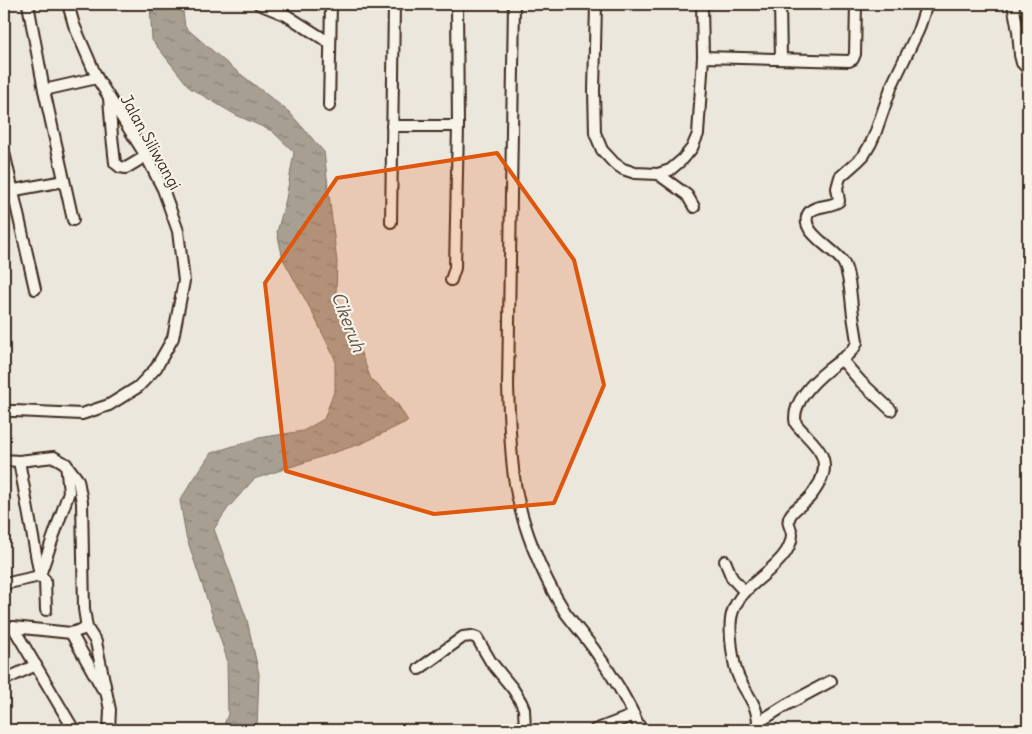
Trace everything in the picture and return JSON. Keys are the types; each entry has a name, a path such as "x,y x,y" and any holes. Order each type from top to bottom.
{"street":[{"path":"28,4 44,90 73,220"},
{"name":"Jalan Siliwangi","path":"4,411 82,414 108,405 138,387 156,368 173,338 184,281 178,231 163,189 146,156 97,78 74,25 68,4"},
{"path":"260,4 286,15 330,43"},
{"path":"329,106 330,4"},
{"path":"391,222 394,4"},
{"path":"451,280 455,268 458,126 457,4"},
{"path":"514,4 508,386 514,478 520,508 544,573 566,612 619,686 641,730"},
{"path":"596,4 595,133 602,150 614,163 634,173 658,174 670,170 683,159 692,148 698,134 703,57 702,4"},
{"path":"780,4 781,59"},
{"path":"703,57 849,61 853,59 855,54 856,4"},
{"path":"758,726 756,708 742,684 735,667 730,622 732,613 745,592 788,550 792,534 788,522 789,517 811,496 825,470 822,454 796,424 794,418 795,410 811,386 852,350 857,342 848,274 844,262 811,231 808,225 808,215 816,208 831,206 839,202 837,188 840,177 864,155 871,143 892,85 918,31 927,4"},
{"path":"1013,4 1020,55 1022,63 1028,69"},
{"path":"44,90 97,78"},
{"path":"109,97 115,163 120,168 126,168 146,156"},
{"path":"392,126 458,126"},
{"path":"4,152 8,191 35,290"},
{"path":"658,174 687,195 694,207"},
{"path":"8,191 64,181"},
{"path":"841,359 861,382 891,410"},
{"path":"4,460 19,461 54,457 66,464 78,480 82,502 84,609 87,628 96,642 110,710 108,730"},
{"path":"19,461 40,576 45,580 46,610"},
{"path":"40,576 69,492 66,464"},
{"path":"725,561 732,578 745,592"},
{"path":"4,584 40,576"},
{"path":"8,628 71,633 87,628"},
{"path":"8,628 36,665 74,730"},
{"path":"71,633 107,697"},
{"path":"419,669 463,637 472,636 477,638 491,662 521,702 524,709 525,730"},
{"path":"4,680 36,665"},
{"path":"758,726 786,705 831,681"},
{"path":"594,730 634,715"}],"highlighted area":[{"path":"497,153 574,260 604,385 554,503 434,514 286,471 265,283 337,178"}],"water":[{"name":"Cikeruh","path":"150,4 182,4 185,27 229,65 289,112 324,152 337,262 336,295 371,379 397,403 408,421 363,443 254,479 228,508 214,529 247,620 259,674 257,730 222,730 228,714 227,659 186,536 180,500 211,453 259,438 303,431 324,419 335,389 335,359 283,259 277,232 286,199 294,152 272,131 236,115 190,88 152,40"}]}
